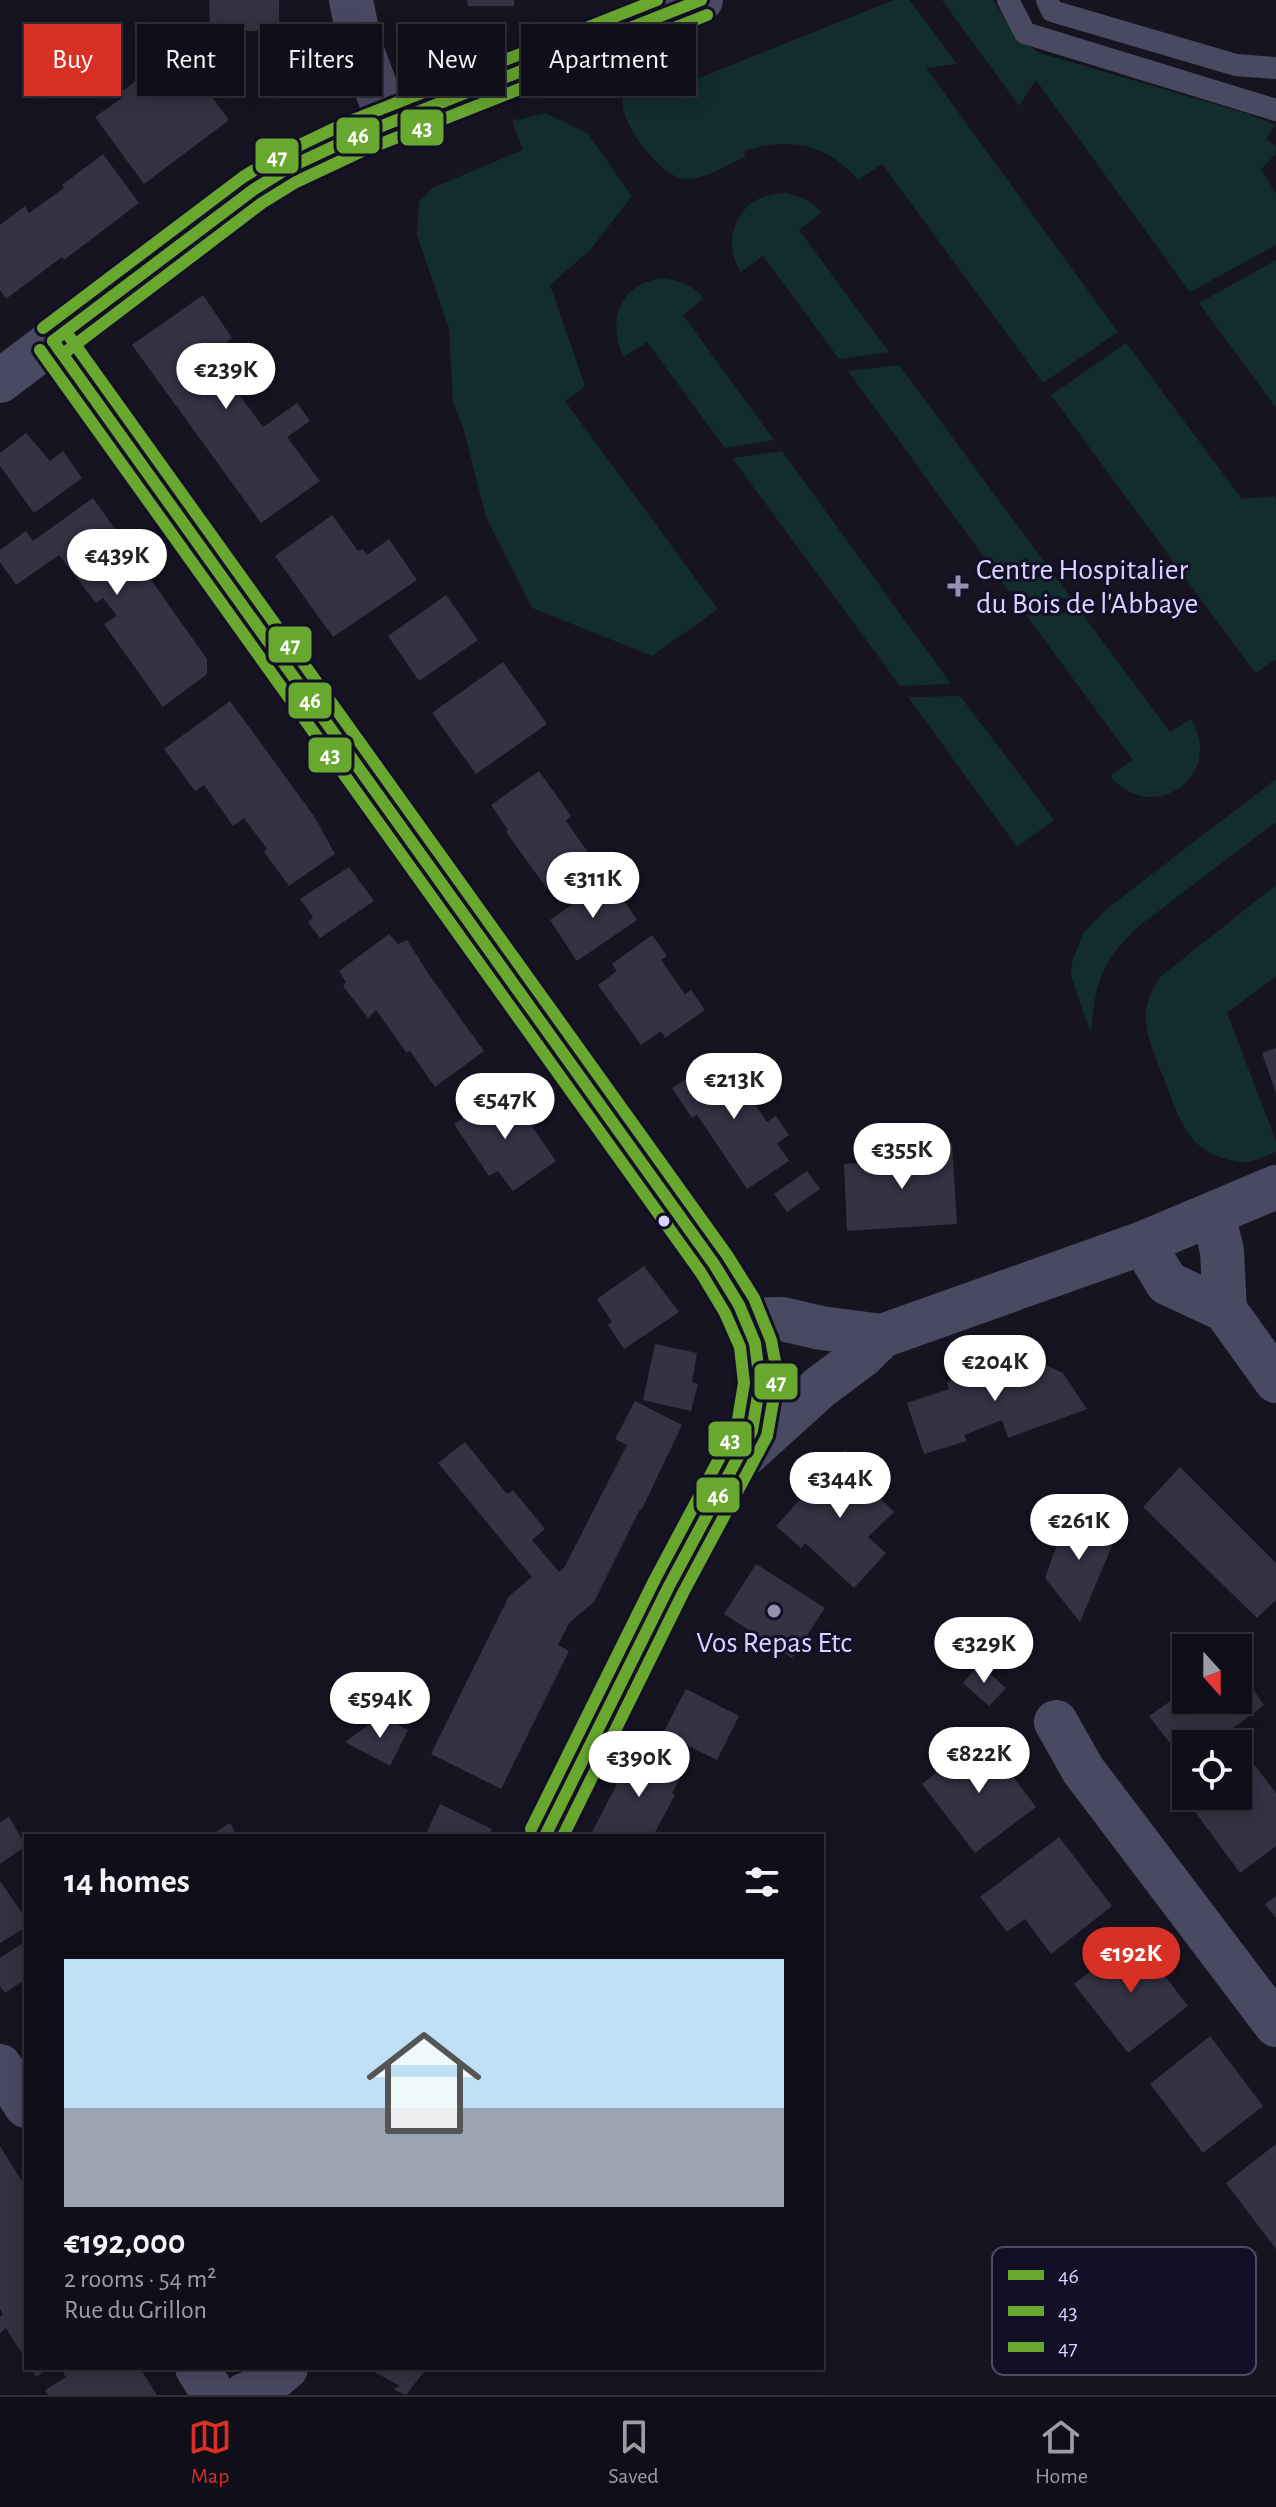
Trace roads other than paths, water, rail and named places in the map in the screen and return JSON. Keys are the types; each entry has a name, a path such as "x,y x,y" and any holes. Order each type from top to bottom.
{"street":[{"path":"351,0 372,130"},
{"path":"0,381 253,190 288,168 372,130 701,0"},
{"path":"53,341 714,1264 741,1305 754,1337 760,1372 760,1404 752,1431 669,1586 546,1834"},
{"path":"736,1462 882,1336 1143,1243 1276,1187"},
{"path":"1213,1214 1222,1251 1225,1310"},
{"path":"1143,1243 1167,1283 1225,1310 1276,1381"},
{"path":"748,1320 782,1319 882,1336"},
{"path":"1056,1722 1083,1770 1276,2025"},
{"path":"0,2066 24,2103"},
{"path":"244,2395 261,2389 284,2370"},
{"path":"279,2395 285,2370"}],"lane":[{"path":"1008,0 1025,33 1276,110"},
{"path":"1047,0 1052,11 1067,16 1236,65 1276,68"}],"place":[{"name":"Centre Hospitalier du Bois de l'Abbaye","path":"958,586"},
{"name":"Vos Repas Etc","path":"774,1611"}]}
